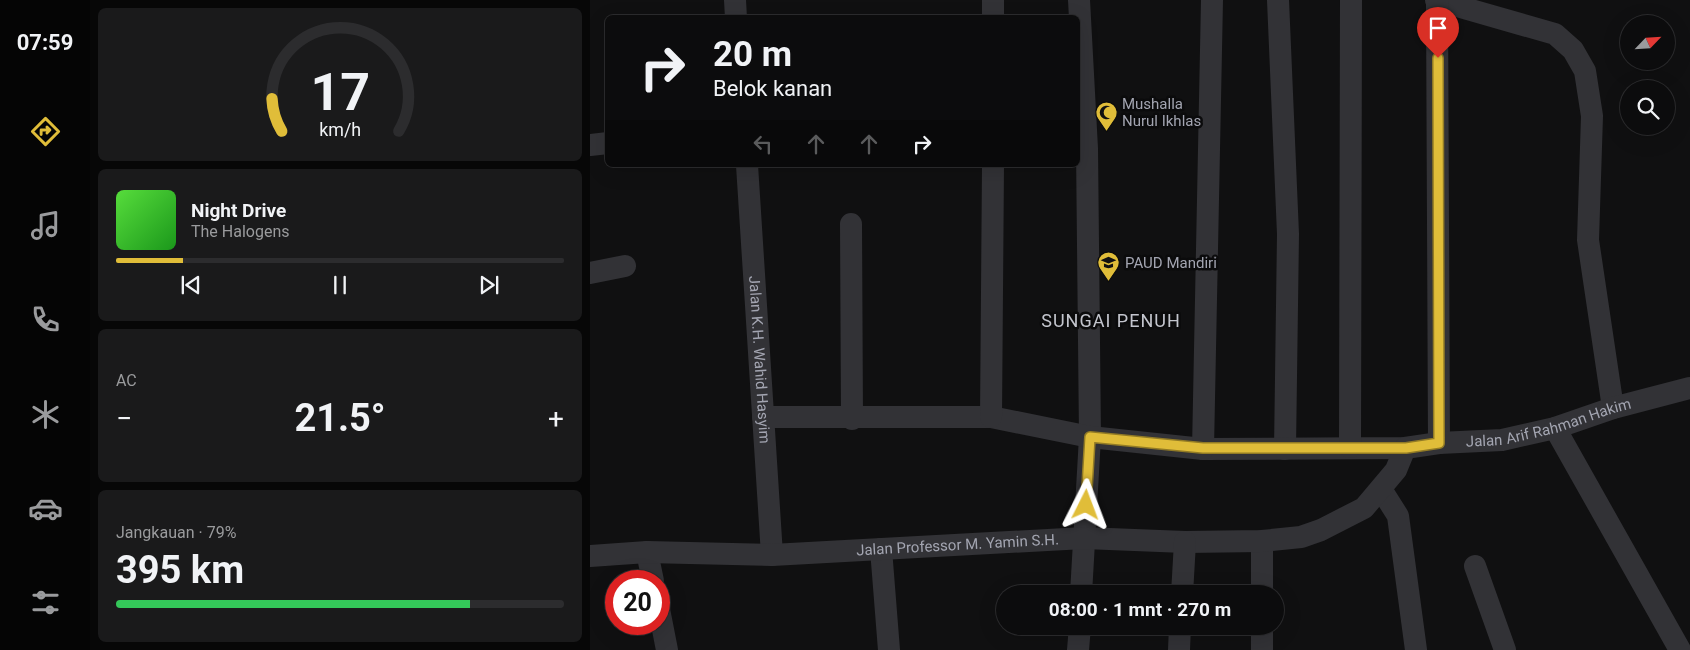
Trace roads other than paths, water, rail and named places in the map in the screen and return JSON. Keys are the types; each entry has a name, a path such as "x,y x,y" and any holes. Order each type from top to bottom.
{"street":[{"path":"735,0 736,15"},
{"path":"993,0 993,15"},
{"path":"1079,0 1079,15"},
{"path":"1203,448 1212,0"},
{"path":"1278,0 1288,234 1284,449"},
{"path":"1350,448 1351,0"},
{"path":"1439,443 1437,0 1555,34 1573,50 1586,71 1592,116 1588,240 1612,408"},
{"path":"1080,49 1090,437 1081,585"},
{"path":"590,145 605,143"},
{"name":"Jalan K.H. Wahid Hasyim","path":"747,167 772,555"},
{"path":"991,417 993,167"},
{"path":"851,224 852,419"},
{"path":"590,273 625,266"},
{"name":"Jalan Arif Rahman Hakim","path":"763,418 991,417 1090,437 1203,448 1406,448 1439,443 1502,440 1555,428 1612,408 1690,388"},
{"path":"1555,428 1680,650"},
{"name":"Jalan Professor M. Yamin S.H.","path":"590,556 647,552 772,555 1084,538 1185,542 1262,541 1301,537 1321,530 1364,508 1396,470 1406,448"},
{"path":"1381,489 1398,516 1416,650"},
{"path":"1262,541 1262,585"},
{"path":"1183,585 1185,542"},
{"path":"881,549 889,650"},
{"path":"647,552 651,570"},
{"path":"1475,566 1506,650"},
{"path":"664,635 667,650"},
{"path":"1078,650 1079,635"},
{"path":"1179,650 1180,635"},
{"path":"1262,635 1262,650"}],"place":[{"name":"Mushalla Nurul Ikhlas","path":"1106,132"},
{"name":"PAUD Mandiri","path":"1109,282"}],"district":[{"name":"SUNGAI PENUH","path":"1111,320"}]}
